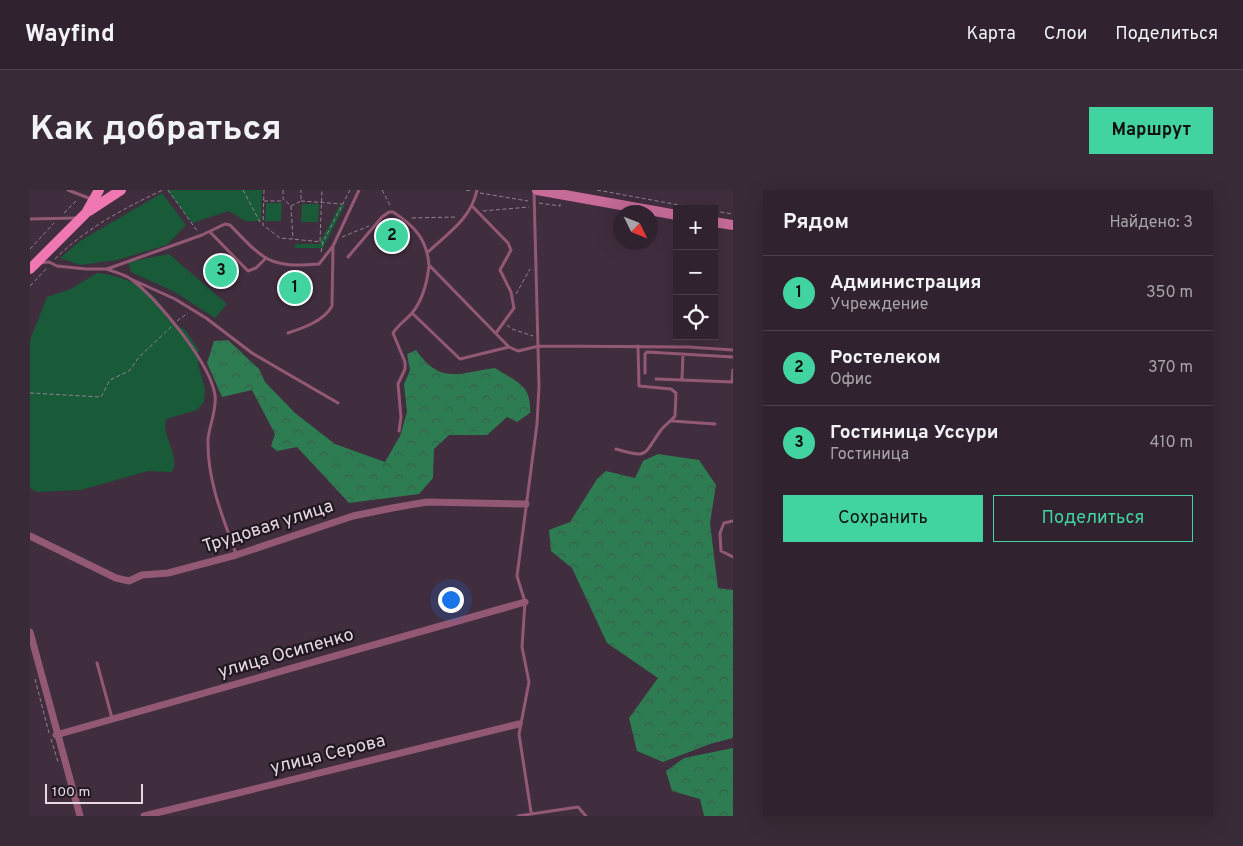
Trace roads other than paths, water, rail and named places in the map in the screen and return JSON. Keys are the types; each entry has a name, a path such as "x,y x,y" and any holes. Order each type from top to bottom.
{"main road":[{"path":"33,266 80,218 99,190"},
{"path":"80,218 121,190"},
{"path":"536,190 673,214"},
{"path":"718,223 733,225"}],"street":[{"name":"Трудовая улица","path":"30,536 124,581 129,581 146,574 168,573 236,555 353,516 418,504 526,504"},
{"name":"улица Осипенко","path":"56,735 525,602"},
{"path":"30,632 56,735 80,816"},
{"name":"улица Серова","path":"144,816 519,724"}],"lane":[{"path":"68,190 94,200"},
{"path":"33,266 51,263 86,269 107,269 200,236 222,224 228,224 265,259 280,264 319,264 333,246 360,190"},
{"path":"531,812 518,734 529,682 522,647 525,602 517,570 537,424 539,346 534,202 536,190"},
{"path":"428,252 465,219 473,207 477,191"},
{"path":"473,207 510,246 511,253 500,267 500,270 513,297 514,308 496,333"},
{"path":"348,257 378,221 389,212 393,212 423,238 428,252 427,282 412,313 393,333 405,362 405,369 398,384 401,410 398,430"},
{"path":"30,219 80,218"},
{"path":"210,232 248,271 256,268 265,259"},
{"path":"288,333 310,325 329,311 332,306 331,269 333,246"},
{"path":"429,265 509,347 518,351 539,346 638,346 733,350"},
{"path":"107,269 193,309 252,353 338,403"},
{"path":"129,278 146,293 173,324 195,352 209,378 215,396 208,440 210,462 218,500 236,555"},
{"path":"412,313 460,359 509,347"},
{"path":"616,448 642,455 648,452 662,429 675,416 676,393 671,389 639,386 638,346"},
{"path":"645,373 645,354 647,352 733,357"},
{"path":"682,379 683,354"},
{"path":"656,378 733,382 733,370"},
{"path":"671,421 715,424"},
{"path":"733,521 724,523 720,532 721,551 733,557"},
{"path":"97,663 112,718"},
{"path":"518,816 531,812 578,807 586,816"}],"place":[{"name":"Ростелеком","path":"392,236"},
{"name":"Гостиница Уссури","path":"221,271"},
{"name":"Администрация","path":"295,288"}]}
